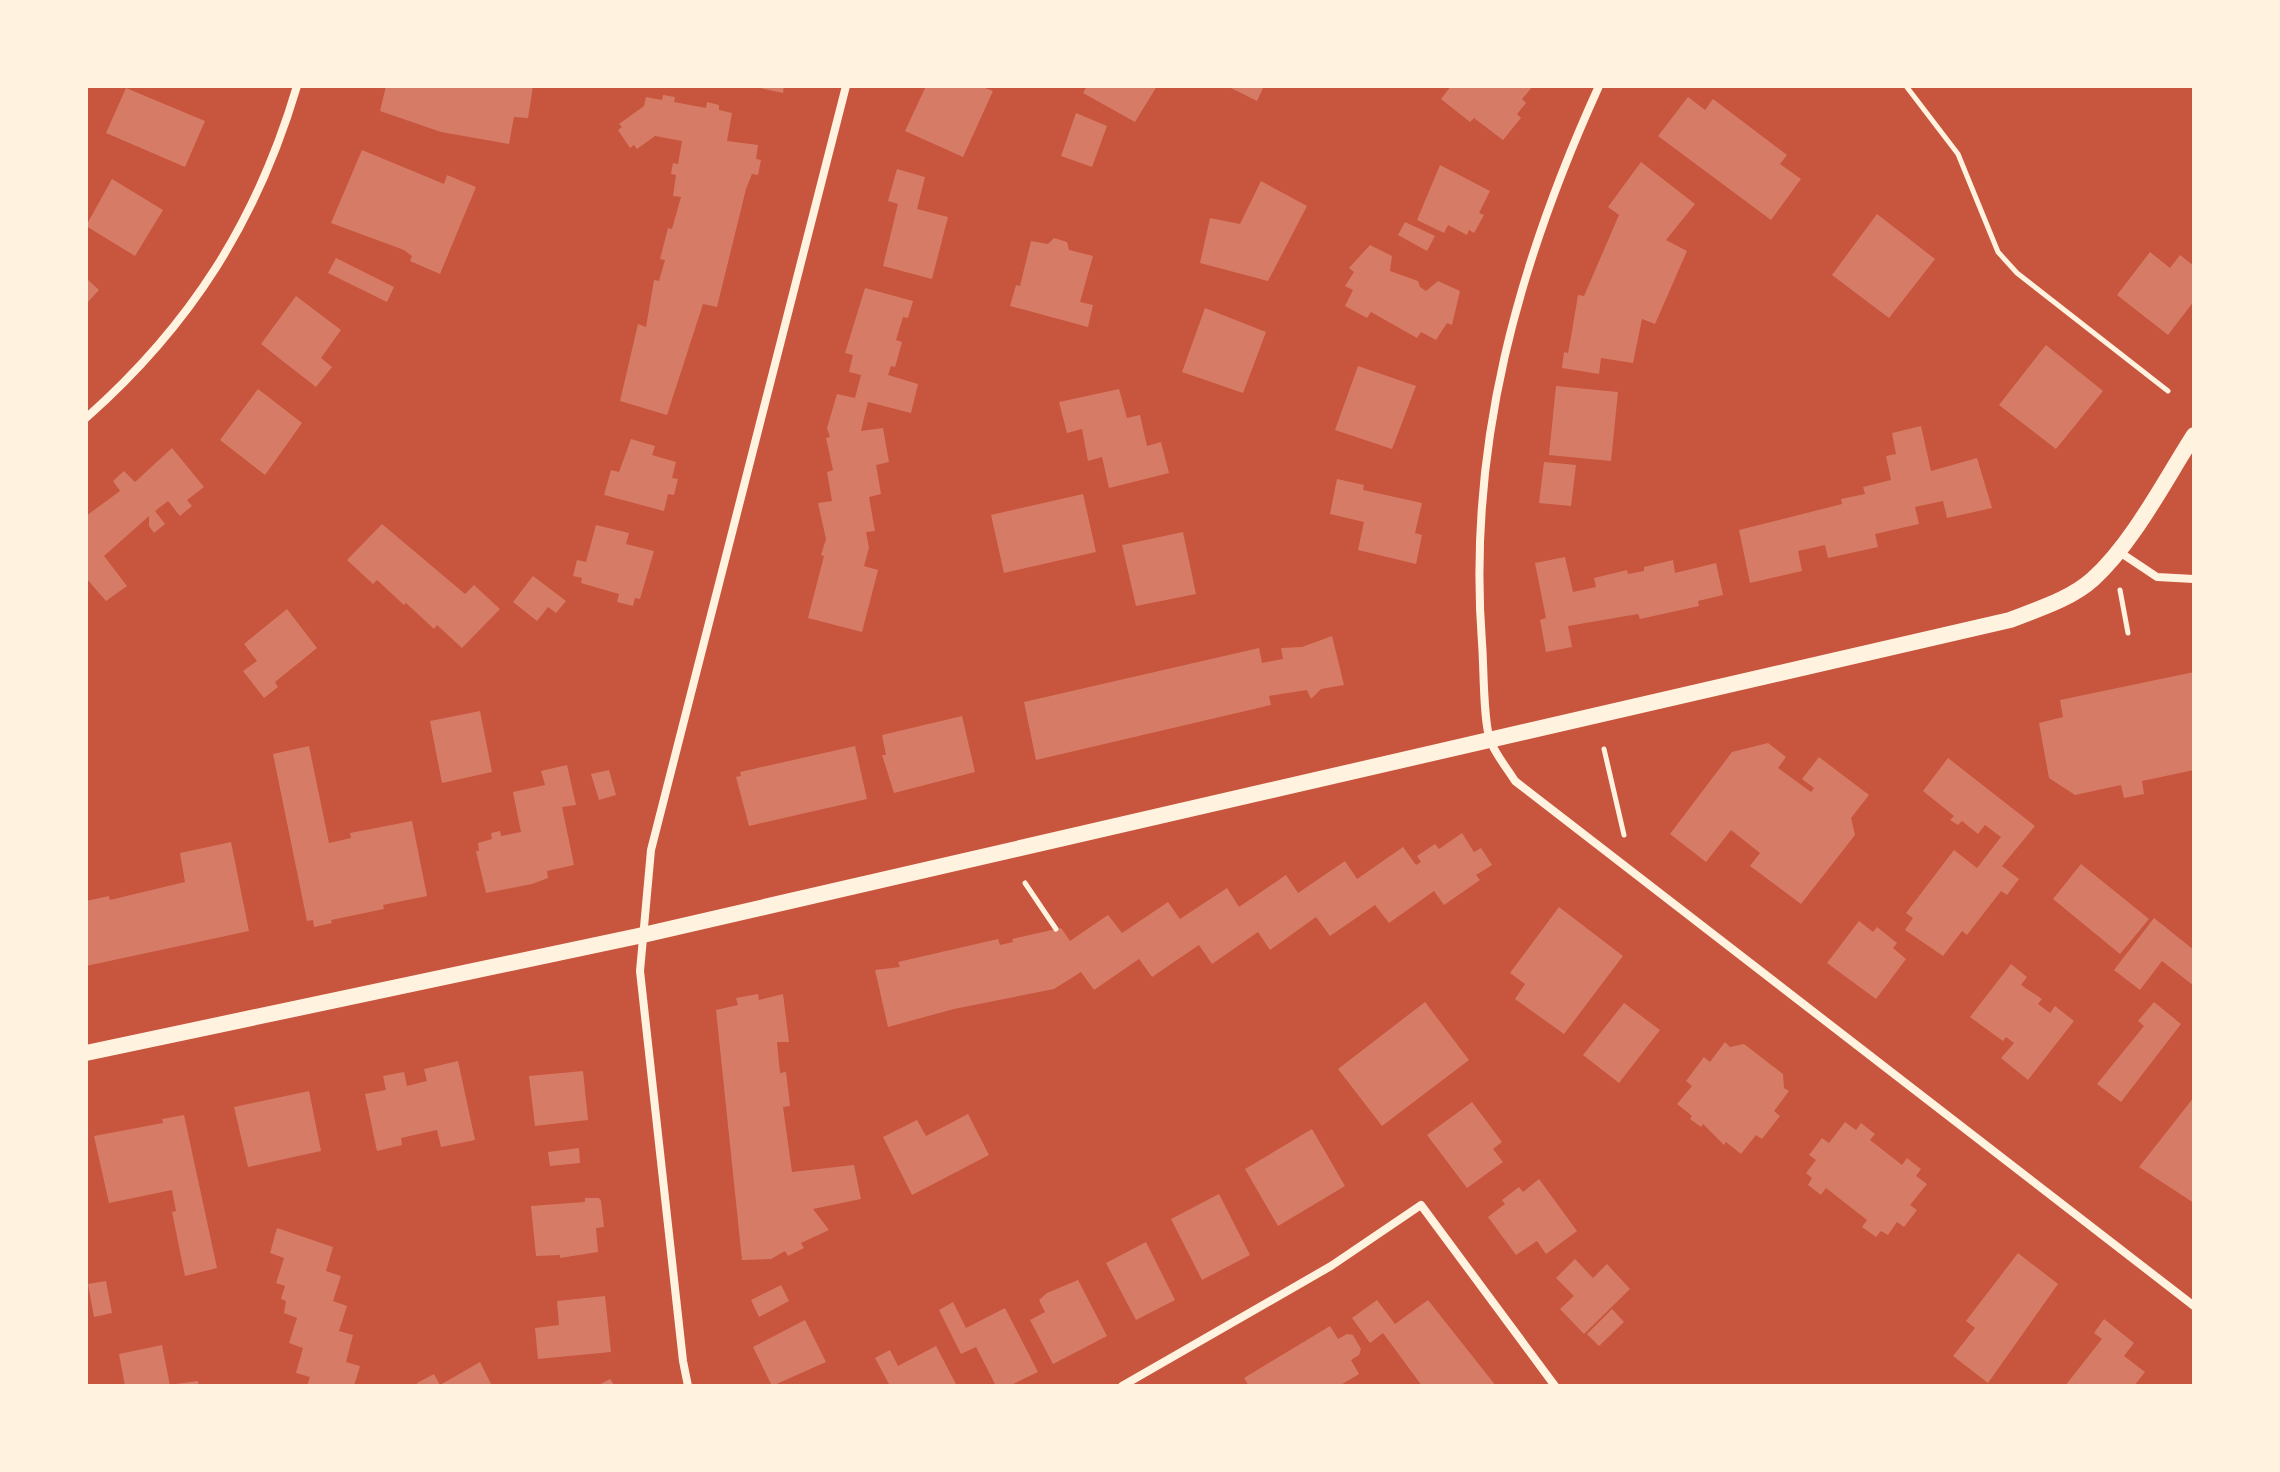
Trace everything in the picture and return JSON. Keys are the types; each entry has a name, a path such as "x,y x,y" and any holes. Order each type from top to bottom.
{"main road":[{"path":"86,1053 643,935 2010,620 2053,604 2092,580 2117,551 2194,435"}],"street":[{"path":"86,418 127,382 164,342 217,270 243,227 265,178 297,86"},
{"path":"688,1386 640,971 651,850 846,86"},
{"path":"1599,86 1541,229 1507,335 1490,427 1479,599 1489,739 1515,781 2194,1306"},
{"path":"2117,551 2157,577 2194,579"},
{"path":"1122,1386 1331,1266 1421,1205 1555,1386"}],"path":[{"path":"1906,86 1958,154 1998,252 2017,273 2168,391"},
{"path":"2121,605 2128,633"},
{"path":"1604,749 1625,840"},
{"path":"1025,883 1056,929"}],"building":[{"path":"386,86 533,86 528,118 514,117 509,144 441,132 380,111"},
{"path":"751,86 784,86 783,93"},
{"path":"926,86 980,86 993,91 963,157 905,131"},
{"path":"1087,86 1157,86 1135,122 1083,93"},
{"path":"1227,86 1264,86 1257,101"},
{"path":"1451,86 1533,86 1522,99 1526,103 1517,114 1521,118 1503,140 1474,118 1470,122 1441,99"},
{"path":"126,88 205,121 185,167 106,133"},
{"path":"663,95 675,97 674,102 706,108 707,102 719,105 719,110 732,113 727,141 758,145 756,159 761,160 758,175 752,174 746,189 717,307 703,304 667,415 620,401 638,324 646,327 654,280 659,281 665,260 660,259 668,228 672,229 681,197 673,196 676,175 671,174 673,163 678,164 682,141 655,136 637,149 634,145 630,148 618,130 622,127 619,124 644,106 646,97 662,100"},
{"path":"1688,97 1705,110 1713,99 1787,155 1780,164 1801,179 1771,220 1658,136"},
{"path":"1076,113 1107,126 1092,167 1061,156"},
{"path":"362,150 444,184 447,175 476,187 440,274 410,261 412,256 404,250 331,223"},
{"path":"1641,162 1695,204 1666,240 1687,251 1655,324 1642,319 1633,363 1601,358 1599,374 1562,368 1564,352 1568,353 1578,295 1584,296 1619,215 1608,207"},
{"path":"1440,165 1490,191 1479,213 1484,215 1474,233 1469,230 1467,235 1448,225 1444,233 1417,220"},
{"path":"897,169 925,177 917,209 948,217 932,279 883,266 898,204 888,201"},
{"path":"112,179 163,210 135,256 86,226"},
{"path":"1261,181 1307,206 1268,281 1200,263 1210,218 1240,224"},
{"path":"1877,214 1935,259 1889,318 1832,275"},
{"path":"1405,222 1435,236 1427,251 1398,235"},
{"path":"1054,238 1067,242 1069,250 1093,256 1080,302 1093,305 1088,327 1010,306 1016,285 1020,286 1031,241 1048,244"},
{"path":"1370,245 1392,256 1390,271 1418,281 1426,291 1438,281 1460,291 1452,325 1447,323 1436,340 1421,332 1417,338 1371,312 1367,318 1345,306 1353,290 1345,286 1354,272 1349,268"},
{"path":"2150,252 2170,268 2180,255 2194,266 2194,301 2168,335 2117,295"},
{"path":"336,258 394,287 387,302 328,273"},
{"path":"86,278 99,290 86,304"},
{"path":"865,288 913,301 908,318 903,317 896,340 902,342 895,367 891,366 888,375 918,384 911,413 868,402 861,431 883,428 889,462 876,465 881,494 869,497 875,531 866,532 869,548 864,566 878,570 862,632 808,618 826,539 818,503 832,501 827,472 833,470 826,438 830,437 827,428 837,394 855,398 861,375 849,372 853,355 845,353"},
{"path":"296,296 341,330 321,358 332,367 316,387 261,344"},
{"path":"1205,308 1266,332 1243,393 1182,372"},
{"path":"2046,345 2103,391 2056,449 1999,405"},
{"path":"1358,366 1416,386 1392,449 1335,430"},
{"path":"1556,386 1618,392 1611,461 1549,455"},
{"path":"258,389 302,423 265,475 220,440"},
{"path":"1119,389 1127,418 1140,415 1147,446 1161,442 1169,473 1109,488 1102,457 1088,461 1082,429 1067,433 1059,402"},
{"path":"1921,426 1931,471 1977,458 1992,508 1947,518 1943,501 1915,507 1919,524 1875,534 1878,547 1828,558 1825,545 1798,551 1802,571 1750,583 1739,530 1842,504 1841,499 1865,494 1863,487 1891,480 1886,456 1896,454 1892,433"},
{"path":"631,439 655,446 652,455 676,462 672,478 678,479 674,495 668,494 664,511 604,495 611,470 619,472"},
{"path":"172,448 204,487 187,500 192,506 180,516 168,501 155,511 165,524 154,533 149,526 149,516 104,556 127,586 106,601 86,578 86,516 120,491 113,481 124,471 135,482"},
{"path":"1544,462 1576,465 1571,506 1539,503"},
{"path":"1337,479 1364,485 1363,490 1422,503 1415,533 1422,535 1416,564 1358,550 1364,522 1330,514"},
{"path":"1083,494 1096,552 1004,573 991,515"},
{"path":"382,524 465,594 474,585 500,609 462,648 437,625 434,629 406,603 404,605 377,580 373,584 347,560"},
{"path":"596,525 629,533 626,544 654,551 640,599 635,598 633,606 617,602 619,594 581,583 582,578 573,576 577,560 586,562"},
{"path":"1183,532 1196,594 1136,606 1122,545"},
{"path":"1565,557 1573,592 1596,587 1594,578 1627,570 1628,574 1644,571 1644,567 1673,560 1675,573 1716,563 1723,595 1698,601 1699,606 1640,619 1638,614 1568,626 1572,647 1546,652 1540,620 1546,618 1535,563"},
{"path":"533,576 566,601 556,613 548,607 537,621 513,602"},
{"path":"287,609 317,648 275,682 278,687 264,698 243,671 257,661 244,644"},
{"path":"1332,636 1344,685 1321,689 1311,699 1307,690 1269,696 1271,705 1036,760 1024,702 1259,648 1262,663 1283,659 1281,648 1302,647"},
{"path":"2194,672 2194,770 2142,781 2144,794 2124,798 2121,785 2075,795 2049,778 2039,723 2063,717 2060,700"},
{"path":"480,711 492,772 442,783 430,721"},
{"path":"962,716 975,772 894,793 882,755 886,755 882,735"},
{"path":"1768,743 1786,757 1778,768 1811,792 1814,788 1802,779 1819,757 1869,795 1851,818 1855,835 1801,904 1750,866 1760,853 1731,830 1706,862 1670,834 1732,752"},
{"path":"309,746 329,843 351,838 350,833 412,821 427,896 383,905 384,909 331,920 332,923 314,927 313,920 307,921 273,754"},
{"path":"855,746 867,799 749,826 736,777 741,776 740,772"},
{"path":"1948,758 2035,826 2002,866 2019,879 2007,895 2001,891 1967,935 1962,931 1943,956 1905,930 1913,918 1906,913 1954,850 1977,868 2001,837 1985,825 1978,834 1962,821 1958,825 1950,820 1954,816 1923,791"},
{"path":"567,765 576,805 562,807 574,865 547,871 548,878 532,884 486,893 476,851 479,851 478,843 492,839 491,833 500,831 501,836 521,832 513,792 545,785 541,771"},
{"path":"609,770 616,795 599,800 591,774"},
{"path":"1462,833 1474,852 1481,848 1492,865 1476,875 1480,880 1444,905 1434,891 1389,923 1375,905 1330,936 1316,917 1270,950 1258,932 1212,964 1199,945 1152,977 1139,959 1094,990 1081,972 1054,989 954,1009 888,1027 875,970 900,967 898,962 998,939 1000,945 1013,942 1012,939 1061,928 1070,941 1108,915 1122,933 1168,902 1180,919 1227,888 1239,907 1286,875 1298,893 1345,861 1357,879 1403,847 1416,865 1421,862 1417,856 1435,844 1439,849"},
{"path":"231,842 249,931 86,966 86,901 109,896 110,900 185,882 180,853"},
{"path":"2081,864 2149,919 2120,954 2053,899"},
{"path":"1559,907 1623,956 1564,1034 1515,999 1525,984 1510,973"},
{"path":"2154,918 2194,950 2194,986 2162,961 2140,990 2114,970"},
{"path":"1859,921 1873,932 1877,927 1897,943 1893,948 1906,959 1876,999 1827,963"},
{"path":"2011,964 2027,977 2021,985 2042,999 2038,1004 2050,1013 2055,1006 2074,1021 2028,1080 2001,1058 2014,1043 2006,1037 2003,1041 1970,1017"},
{"path":"758,994 759,1000 783,994 789,1042 777,1042 780,1073 786,1072 790,1106 783,1107 792,1172 854,1165 861,1199 813,1209 829,1230 801,1243 804,1248 788,1256 785,1251 771,1259 742,1260 716,1010 738,1005 736,998"},
{"path":"1425,1002 1469,1060 1382,1126 1338,1069"},
{"path":"2154,1002 2181,1024 2121,1102 2097,1084 2144,1026 2138,1021"},
{"path":"1624,1003 1660,1030 1619,1083 1583,1055"},
{"path":"1725,1042 1730,1047 1744,1044 1783,1074 1784,1088 1789,1091 1774,1111 1780,1116 1762,1139 1756,1135 1741,1154 1726,1142 1724,1145 1703,1124 1701,1127 1690,1119 1692,1116 1677,1104 1692,1086 1686,1081 1704,1057 1710,1062"},
{"path":"458,1061 475,1140 441,1147 437,1130 401,1138 402,1145 377,1151 365,1094 386,1090 383,1076 404,1072 407,1086 427,1081 424,1069"},
{"path":"583,1071 588,1120 535,1126 529,1076"},
{"path":"309,1091 321,1151 248,1167 234,1107"},
{"path":"2194,1097 2194,1203 2139,1167"},
{"path":"1472,1102 1502,1142 1493,1149 1503,1162 1467,1188 1427,1135"},
{"path":"968,1114 989,1155 912,1195 883,1137 917,1120 926,1136"},
{"path":"184,1115 217,1268 185,1276 172,1212 176,1211 172,1190 109,1203 94,1136 163,1123 162,1119"},
{"path":"1845,1122 1856,1130 1861,1123 1875,1134 1870,1140 1902,1165 1907,1158 1921,1169 1916,1176 1927,1184 1910,1205 1917,1210 1904,1227 1897,1222 1888,1235 1881,1231 1876,1237 1862,1227 1867,1220 1826,1188 1821,1195 1808,1185 1812,1178 1806,1173 1816,1160 1809,1155 1822,1138 1829,1143"},
{"path":"1312,1129 1345,1186 1278,1226 1245,1169"},
{"path":"579,1148 580,1163 550,1166 548,1152"},
{"path":"1539,1179 1577,1231 1546,1254 1537,1241 1516,1255 1488,1217 1505,1204 1502,1200 1519,1187 1523,1192"},
{"path":"1219,1194 1250,1255 1202,1280 1171,1219"},
{"path":"585,1198 599,1198 601,1201 604,1227 596,1228 598,1252 560,1258 560,1255 536,1256 531,1206 585,1202"},
{"path":"277,1228 333,1247 326,1271 341,1276 333,1301 347,1306 339,1331 353,1335 346,1362 360,1366 354,1386 307,1386 310,1377 296,1373 303,1348 289,1343 297,1318 284,1313 286,1301 281,1299 285,1286 276,1283 284,1258 270,1253"},
{"path":"1146,1242 1175,1300 1136,1320 1106,1263"},
{"path":"2018,1253 2058,1284 1988,1383 1953,1356 1975,1328 1966,1321"},
{"path":"1575,1259 1593,1278 1607,1264 1630,1289 1584,1334 1560,1309 1574,1296 1556,1278"},
{"path":"1078,1280 1107,1336 1053,1364 1030,1320 1045,1312 1039,1300 1047,1293"},
{"path":"106,1281 112,1313 94,1317 88,1284"},
{"path":"781,1285 789,1301 759,1317 751,1300"},
{"path":"605,1296 611,1352 538,1359 535,1328 559,1325 557,1301"},
{"path":"1377,1300 1395,1324 1428,1300 1496,1386 1422,1386 1383,1333 1370,1343 1352,1318"},
{"path":"953,1302 966,1328 1005,1308 1038,1372 1009,1386 996,1386 976,1347 961,1354 939,1310"},
{"path":"1612,1309 1624,1322 1599,1346 1587,1334"},
{"path":"2104,1319 2134,1343 2124,1356 2145,1372 2134,1386 2065,1386 2102,1339 2094,1333"},
{"path":"805,1320 826,1362 772,1386 753,1347"},
{"path":"1330,1326 1338,1339 1347,1334 1353,1335 1361,1349 1359,1355 1351,1360 1359,1374 1339,1386 1249,1386 1244,1378"},
{"path":"162,1345 170,1386 125,1386 119,1354"},
{"path":"936,1346 957,1386 890,1386 875,1358 890,1350 898,1366"},
{"path":"480,1362 492,1386 418,1386 417,1383 434,1374 440,1385"},
{"path":"610,1379 615,1386 597,1386"},
{"path":"198,1381 199,1386 176,1386 176,1384"}]}
